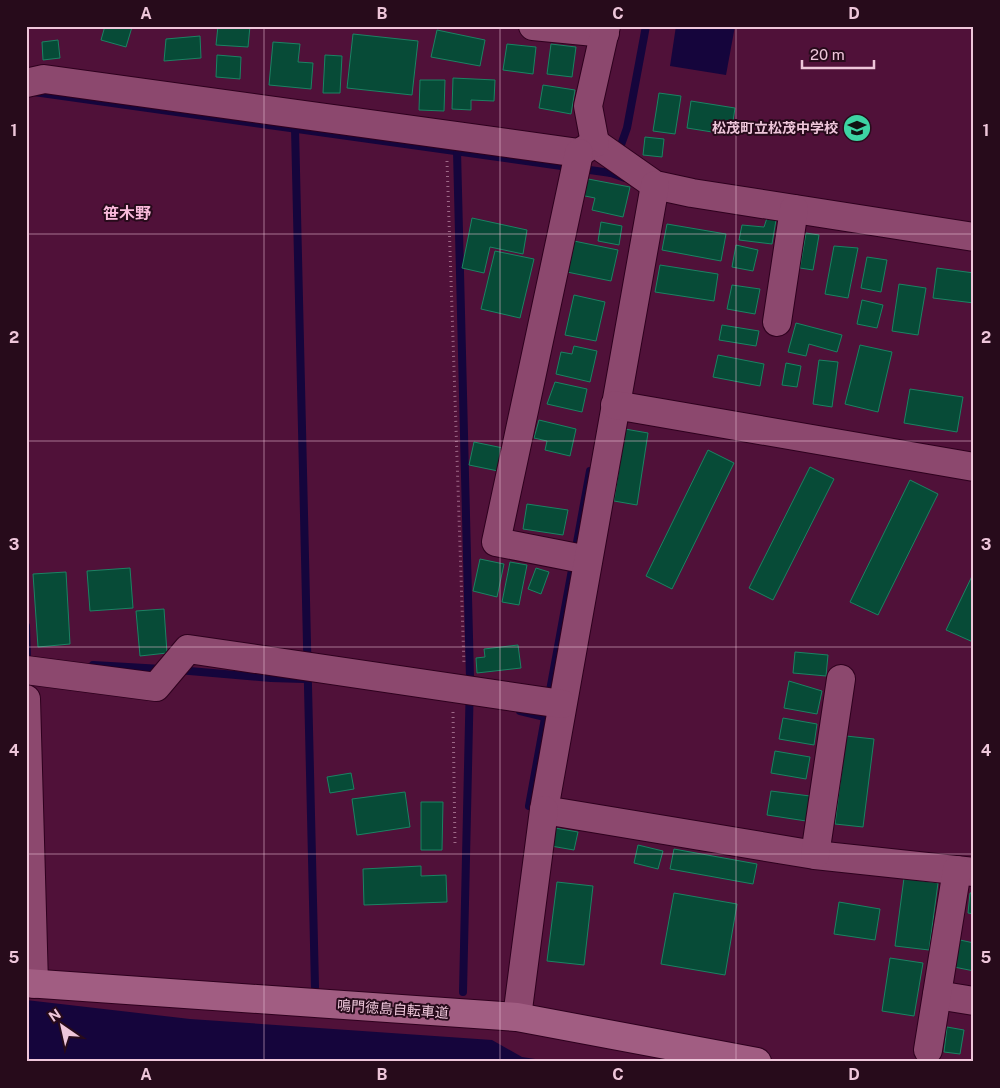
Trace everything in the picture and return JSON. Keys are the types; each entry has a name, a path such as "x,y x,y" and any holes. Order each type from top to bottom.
{"main road":[{"name":"鳴門徳島自転車道","path":"30,984 516,1017 756,1062"}],"street":[{"path":"532,26 605,30 588,106 587,148 496,542 588,560"},
{"path":"26,83 44,78 587,148 655,185 692,193 974,237"},
{"path":"516,1017 544,810 655,185"},
{"path":"777,322 794,209"},
{"path":"615,405 974,467"},
{"path":"26,670 156,687 188,649 562,704"},
{"path":"815,855 841,679"},
{"path":"26,699 30,984"},
{"path":"544,810 815,855 965,871 937,995 928,1050"},
{"path":"937,995 974,1001"}],"path":[{"path":"447,161 459,689 455,844"}],"shaded area":[{"path":"676,26 735,26 726,75 670,66"},
{"path":"26,1000 190,1019 492,1040 522,1057 555,1062 26,1062"}],"building":[{"path":"105,26 132,27 126,47 101,40"},
{"path":"218,26 250,26 248,47 216,45"},
{"path":"437,30 485,40 480,66 431,57"},
{"path":"353,34 418,41 412,95 347,88"},
{"path":"200,36 201,58 164,61 166,39"},
{"path":"58,40 60,58 43,60 42,42"},
{"path":"273,42 300,44 298,62 313,63 311,89 269,85"},
{"path":"507,44 536,47 533,74 503,70"},
{"path":"551,44 576,47 572,77 547,74"},
{"path":"217,55 241,57 240,79 216,77"},
{"path":"325,55 342,56 340,93 323,93"},
{"path":"453,78 495,80 494,101 471,100 471,110 452,109"},
{"path":"420,80 445,80 444,111 419,110"},
{"path":"543,85 575,90 571,114 539,108"},
{"path":"659,93 681,96 675,134 653,131"},
{"path":"691,101 735,108 731,135 687,128"},
{"path":"645,137 664,139 662,157 643,155"},
{"path":"583,178 630,187 623,217 592,210 595,198 580,195"},
{"path":"472,218 527,230 523,254 490,247 484,273 462,268"},
{"path":"767,218 776,220 772,244 739,240 742,225 764,227"},
{"path":"601,222 622,226 619,245 598,241"},
{"path":"667,224 726,234 721,261 662,250"},
{"path":"806,233 819,235 813,270 800,268"},
{"path":"574,241 618,250 611,281 567,272"},
{"path":"736,245 758,250 753,271 732,267"},
{"path":"834,246 858,248 848,298 825,294"},
{"path":"495,251 534,259 520,318 481,309"},
{"path":"867,257 887,260 881,292 861,288"},
{"path":"660,265 718,274 714,301 655,292"},
{"path":"937,268 974,273 974,303 933,298"},
{"path":"899,284 926,288 918,335 892,331"},
{"path":"732,285 760,289 755,314 727,309"},
{"path":"574,295 605,302 596,341 565,335"},
{"path":"862,300 883,305 877,328 857,324"},
{"path":"796,323 842,335 837,352 809,344 806,356 788,352"},
{"path":"722,325 759,331 756,346 719,340"},
{"path":"860,345 892,352 878,412 845,404"},
{"path":"574,346 597,351 590,382 556,374 561,352 572,354"},
{"path":"718,355 764,364 760,386 713,377"},
{"path":"819,360 838,362 832,407 813,404"},
{"path":"786,363 801,366 797,387 782,385"},
{"path":"555,382 587,389 582,412 547,404"},
{"path":"910,389 963,397 957,432 904,423"},
{"path":"539,420 576,429 570,456 545,450 547,441 534,438"},
{"path":"625,429 648,433 637,505 614,501"},
{"path":"474,442 503,448 498,471 469,465"},
{"path":"708,450 734,463 672,589 646,576"},
{"path":"810,467 834,479 773,600 749,588"},
{"path":"910,480 938,494 878,615 850,602"},
{"path":"527,504 568,510 563,535 523,529"},
{"path":"480,559 504,564 497,597 473,591"},
{"path":"510,562 527,565 519,605 502,602"},
{"path":"130,568 133,608 90,611 87,571"},
{"path":"536,568 549,572 541,594 528,589"},
{"path":"66,572 70,644 38,647 33,574"},
{"path":"974,572 974,641 973,642 946,630"},
{"path":"164,609 167,653 140,656 136,611"},
{"path":"518,645 521,668 477,673 476,658 485,657 484,649"},
{"path":"795,652 828,655 826,676 793,673"},
{"path":"789,681 822,691 817,714 784,708"},
{"path":"783,718 817,724 814,745 779,739"},
{"path":"846,736 874,739 863,827 835,824"},
{"path":"775,751 810,757 806,779 771,773"},
{"path":"351,773 354,789 330,793 327,777"},
{"path":"771,791 810,796 806,821 767,815"},
{"path":"405,792 410,827 357,835 352,799"},
{"path":"421,802 443,802 442,850 421,850"},
{"path":"555,828 578,832 574,850 551,846"},
{"path":"638,845 663,851 658,869 634,863"},
{"path":"674,849 757,864 753,884 670,869"},
{"path":"421,866 421,876 446,875 447,902 364,905 363,869"},
{"path":"904,878 938,883 929,950 895,946"},
{"path":"557,882 593,886 584,965 547,961"},
{"path":"674,893 737,904 725,975 661,964"},
{"path":"970,893 974,893 974,914 968,913"},
{"path":"839,902 880,909 875,940 834,934"},
{"path":"960,940 974,943 974,971 954,967"},
{"path":"890,958 923,963 914,1016 882,1011"},
{"path":"947,1027 964,1030 960,1054 944,1052"}],"waterway":[{"path":"625,178 611,173 627,128 646,26"},
{"path":"34,92 611,173"},
{"path":"295,128 315,987"},
{"path":"457,151 470,678 463,992"},
{"path":"529,806 590,471"},
{"path":"26,626 27,659"},
{"path":"93,665 162,669"},
{"path":"178,670 304,679"},
{"path":"520,711 545,717"}],"place":[{"name":"松茂町立松茂中学校","path":"857,128"}],"district":[{"name":"笹木野","path":"127,213"}]}
